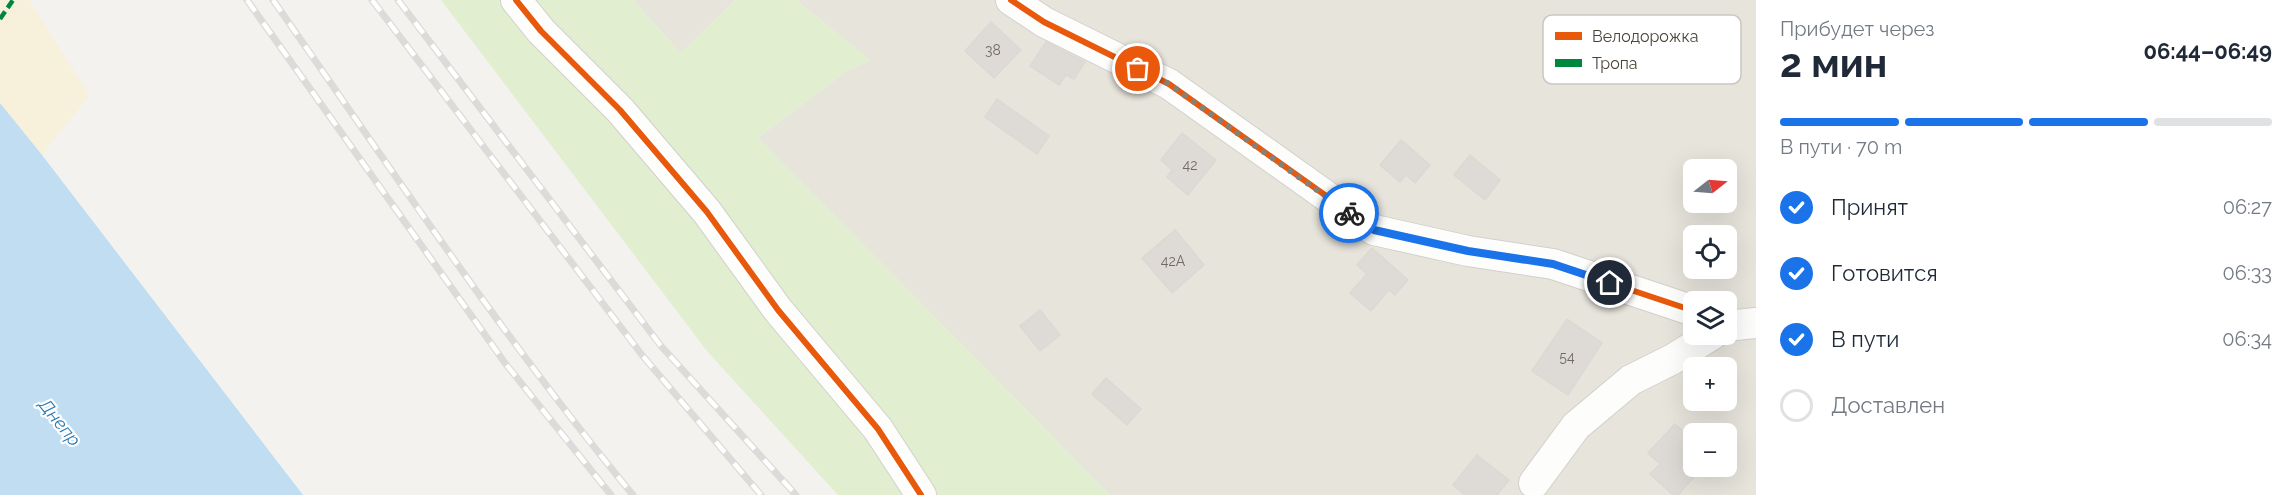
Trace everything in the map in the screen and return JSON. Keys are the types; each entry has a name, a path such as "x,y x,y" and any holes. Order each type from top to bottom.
{"street":[{"path":"516,0 541,31 620,110 707,212 778,310 878,429 921,495"},
{"path":"1011,0 1044,22 1169,84 1374,230 1468,251 1553,264 1683,307"},
{"path":"1737,325 1756,323"},
{"path":"1534,483 1576,426 1631,380 1695,345"}],"shaded area":[{"path":"633,0 735,0 681,53"},
{"path":"796,0 1756,0 1756,495 1110,495 758,138 847,71 870,60"}],"green space":[{"path":"441,0 633,0 681,53 735,0 796,0 870,60 847,71 758,138 1110,495 838,495 707,351"}],"sand":[{"path":"0,0 29,0 89,95 42,155 0,103"}],"water":[{"name":"Днепр","path":"0,103 42,155 303,495 0,495"}],"building":[{"path":"991,22 1021,50 994,78 965,51"},
{"path":"1046,42 1085,62 1074,79 1066,75 1059,85 1030,66"},
{"path":"997,99 1049,136 1037,154 985,117"},
{"path":"1182,133 1216,160 1188,195 1167,177 1172,170 1161,160"},
{"path":"1401,140 1430,165 1415,183 1406,175 1400,182 1380,165"},
{"path":"1470,155 1500,180 1485,200 1454,175"},
{"path":"1175,230 1204,265 1172,293 1142,258"},
{"path":"1372,248 1408,280 1395,295 1389,290 1371,311 1350,293 1367,274 1357,265"},
{"path":"1040,310 1060,335 1040,351 1020,326"},
{"path":"1567,319 1602,343 1568,395 1532,371"},
{"path":"1106,378 1141,409 1127,425 1092,394"},
{"path":"1675,424 1683,431 1683,477 1694,477 1678,495 1673,495 1650,474 1660,464 1648,453"},
{"path":"1477,455 1509,480 1497,495 1465,495 1453,485"}],"railway":[{"path":"247,0 505,363 611,495"},
{"path":"273,0 404,189 538,375 633,495"},
{"path":"372,0 642,355 761,495"},
{"path":"398,0 661,346 796,495"}],"marked path":[{"path":"0,19 13,0"}],"cycle path":[{"path":"516,0 541,31 620,110 707,212 778,310 878,429 921,495"},
{"path":"1011,0 1044,22 1169,84 1374,230 1468,251 1553,264 1683,307"}],"way so far":[{"path":"1138,69 1169,84 1349,213"}],"route":[{"path":"1349,213 1374,230 1468,251 1553,264 1610,283"}]}
